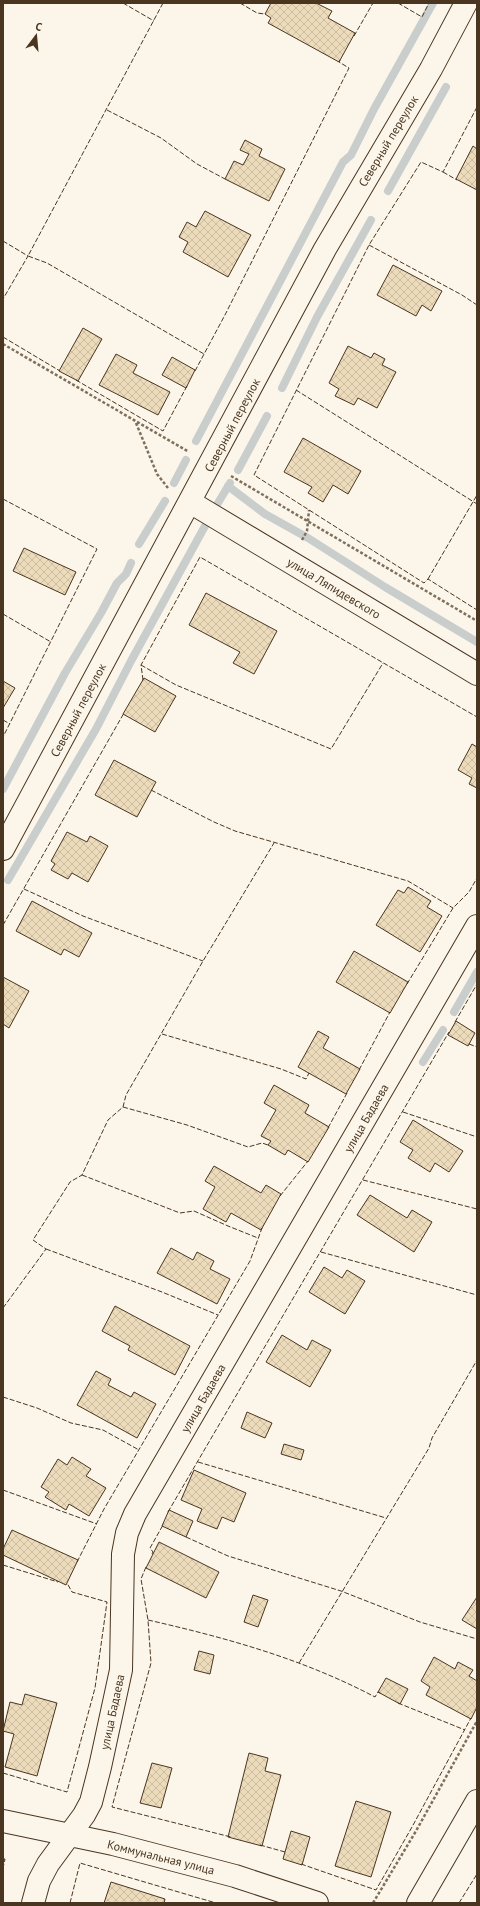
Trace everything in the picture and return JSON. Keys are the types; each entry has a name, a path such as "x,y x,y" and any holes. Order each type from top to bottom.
{"street":[{"name":"Северный переулок","path":"3,849 211,464 325,249 431,68 466,3"},
{"name":"улица Ляпидевского","path":"190,502 477,674"},
{"name":"улица Бадаева","path":"33,1903 39,1881 48,1864 70,1835 91,1802 100,1767 121,1670 123,1554 126,1533 135,1514 477,926"},
{"path":"418,1903 477,1801"},
{"name":"Коммунальная улица","path":"3,1821 113,1844 235,1876 317,1903"}],"path":[{"path":"3,344 135,422 211,464 477,621"},
{"path":"135,422 157,474 165,487 190,502"},
{"path":"302,541 307,532 309,510"},
{"path":"374,1903 477,1721"}],"building":[{"path":"271,3 316,3 332,11 328,18 355,33 339,62 268,23 271,18 265,14"},
{"path":"245,140 262,149 259,156 285,169 269,201 225,179 234,161 243,165 249,154 240,150"},
{"path":"473,146 477,149 477,190 456,179"},
{"path":"205,211 251,235 228,277 183,252 188,242 179,237 187,222 196,227"},
{"path":"393,265 442,291 431,311 422,305 416,316 377,295"},
{"path":"83,328 102,339 78,381 59,371"},
{"path":"348,346 371,358 374,353 385,359 382,365 396,372 377,408 358,398 354,405 335,396 339,389 329,383"},
{"path":"116,354 137,365 133,373 170,392 158,415 99,385"},
{"path":"172,357 195,370 186,388 162,375"},
{"path":"303,438 361,471 348,494 333,485 323,502 308,493 312,487 284,472"},
{"path":"24,548 76,572 65,595 13,571"},
{"path":"206,593 277,631 254,674 233,663 240,652 189,625"},
{"path":"144,678 176,696 155,732 123,714"},
{"path":"3,681 15,688 3,708"},
{"path":"472,744 477,747 477,788 469,784 472,778 458,770"},
{"path":"114,760 156,782 137,817 95,795"},
{"path":"67,832 87,842 90,836 108,846 88,882 72,873 68,879 51,870 55,864 51,861"},
{"path":"408,887 431,901 427,907 442,916 420,952 376,925 398,890 404,893"},
{"path":"32,901 92,933 79,957 64,949 61,955 16,931"},
{"path":"354,951 408,982 390,1013 336,982"},
{"path":"3,977 29,991 9,1028 3,1024"},
{"path":"456,1021 475,1033 468,1046 448,1035"},
{"path":"318,1031 329,1037 323,1048 360,1069 346,1094 298,1067"},
{"path":"274,1085 309,1105 305,1113 329,1127 308,1162 288,1150 285,1155 268,1145 271,1141 261,1136 276,1110 264,1103"},
{"path":"413,1120 463,1151 449,1172 435,1163 430,1172 408,1158 413,1150 400,1142"},
{"path":"214,1166 261,1193 266,1185 281,1194 261,1230 231,1213 226,1222 203,1209 215,1187 205,1181"},
{"path":"370,1195 407,1218 412,1210 432,1222 414,1252 357,1215"},
{"path":"171,1248 193,1260 197,1252 214,1261 210,1269 230,1279 217,1304 157,1273"},
{"path":"324,1267 342,1278 347,1270 365,1281 345,1314 309,1292"},
{"path":"115,1306 190,1346 175,1375 128,1350 130,1346 102,1331"},
{"path":"282,1335 307,1350 312,1340 331,1350 310,1387 266,1362"},
{"path":"96,1371 111,1379 108,1385 131,1397 134,1392 156,1404 137,1438 77,1405"},
{"path":"247,1412 272,1423 265,1438 241,1428"},
{"path":"284,1444 304,1450 301,1460 281,1454"},
{"path":"72,1457 91,1469 86,1476 106,1488 89,1516 69,1504 66,1510 45,1497 49,1492 41,1487 58,1459 67,1465"},
{"path":"194,1470 246,1493 234,1522 222,1517 217,1529 197,1521 202,1509 181,1500"},
{"path":"169,1510 193,1521 186,1537 162,1526"},
{"path":"12,1530 78,1560 66,1585 3,1555 3,1549"},
{"path":"159,1542 219,1572 206,1598 146,1568"},
{"path":"253,1595 268,1600 258,1627 244,1622"},
{"path":"477,1597 477,1629 462,1620"},
{"path":"199,1651 214,1655 210,1674 194,1670"},
{"path":"434,1657 455,1669 458,1662 473,1670 469,1676 477,1681 477,1707 471,1719 426,1695 430,1687 421,1681"},
{"path":"386,1678 408,1689 400,1704 378,1692"},
{"path":"25,1694 57,1703 37,1776 5,1767 14,1734 3,1731 10,1702 22,1705"},
{"path":"249,1753 268,1758 265,1771 281,1775 262,1846 228,1837"},
{"path":"152,1763 172,1768 161,1808 140,1803"},
{"path":"356,1801 391,1812 371,1877 335,1866"},
{"path":"291,1831 310,1837 302,1865 283,1859"},
{"path":"111,1882 165,1899 164,1903 104,1903"}],"waterway":[{"path":"196,441 343,162 351,155 374,109 433,3"},
{"path":"388,191 446,87"},
{"path":"282,388 317,317 371,220"},
{"path":"238,470 267,416"},
{"path":"174,483 186,460"},
{"path":"218,503 230,483"},
{"path":"228,486 265,514 308,538 385,587 477,642"},
{"path":"139,544 165,501"},
{"path":"8,880 96,729 131,661 205,526"},
{"path":"3,789 65,673 117,583 126,574 131,563"},
{"path":"454,1012 477,972"},
{"path":"423,1062 443,1030"}],"fence":[{"path":"123,3 154,21"},
{"path":"163,3 28,256 47,263 204,354"},
{"path":"240,3 257,13 265,14"},
{"path":"354,36 373,3"},
{"path":"398,3 422,17 429,3"},
{"path":"195,371 226,313 349,68 339,62 340,60"},
{"path":"477,107 443,172 421,162 369,245 254,475 424,583 428,579 477,610"},
{"path":"107,110 161,138 197,164 225,179"},
{"path":"443,172 457,180"},
{"path":"3,241 28,256 3,299"},
{"path":"369,245 462,295 477,305"},
{"path":"3,337 60,371"},
{"path":"76,380 163,431 187,386"},
{"path":"296,390 477,504"},
{"path":"428,579 477,495"},
{"path":"3,499 97,549 3,737"},
{"path":"143,680 141,665 200,557 477,717"},
{"path":"3,614 51,642"},
{"path":"141,665 176,685 331,749 383,663"},
{"path":"3,925 124,713"},
{"path":"3,720 10,724"},
{"path":"151,790 235,831 408,881 453,908"},
{"path":"3,1308 46,1249 33,1240 70,1182 82,1175 108,1120 123,1107 126,1095 203,961 274,843"},
{"path":"407,984 453,908 469,892 477,878"},
{"path":"24,889 83,916 203,961"},
{"path":"455,1022 477,984"},
{"path":"359,1070 390,1012"},
{"path":"168,1512 449,1032"},
{"path":"162,1034 281,1069 306,1079 309,1073"},
{"path":"469,1044 477,1047"},
{"path":"328,1128 347,1093"},
{"path":"123,1107 187,1125 248,1147 262,1143 268,1145"},
{"path":"403,1112 477,1137"},
{"path":"280,1196 308,1161"},
{"path":"82,1175 180,1213 194,1211 258,1238"},
{"path":"363,1180 477,1209"},
{"path":"77,1562 104,1509 250,1261 262,1228"},
{"path":"46,1249 162,1292 218,1315"},
{"path":"321,1252 477,1295"},
{"path":"299,1663 429,1448 432,1438 477,1360"},
{"path":"3,1397 37,1408 71,1423 103,1430 139,1450"},
{"path":"198,1462 386,1518"},
{"path":"3,1490 97,1524"},
{"path":"152,1554 153,1552 150,1548 163,1525"},
{"path":"186,1537 228,1556 341,1591 420,1622 477,1639"},
{"path":"3,1565 58,1582"},
{"path":"146,1567 141,1579 148,1620 151,1663 112,1807 231,1837"},
{"path":"3,1773 67,1792 95,1688 107,1602 72,1592 67,1583"},
{"path":"148,1620 236,1642 320,1671 375,1697 378,1692 380,1693"},
{"path":"398,1703 465,1730"},
{"path":"301,1864 376,1890 471,1718"},
{"path":"260,1845 285,1853"},
{"path":"3,1859 5,1859 3,1868"},
{"path":"70,1903 80,1863 216,1903"},
{"path":"459,1903 477,1874"}]}
